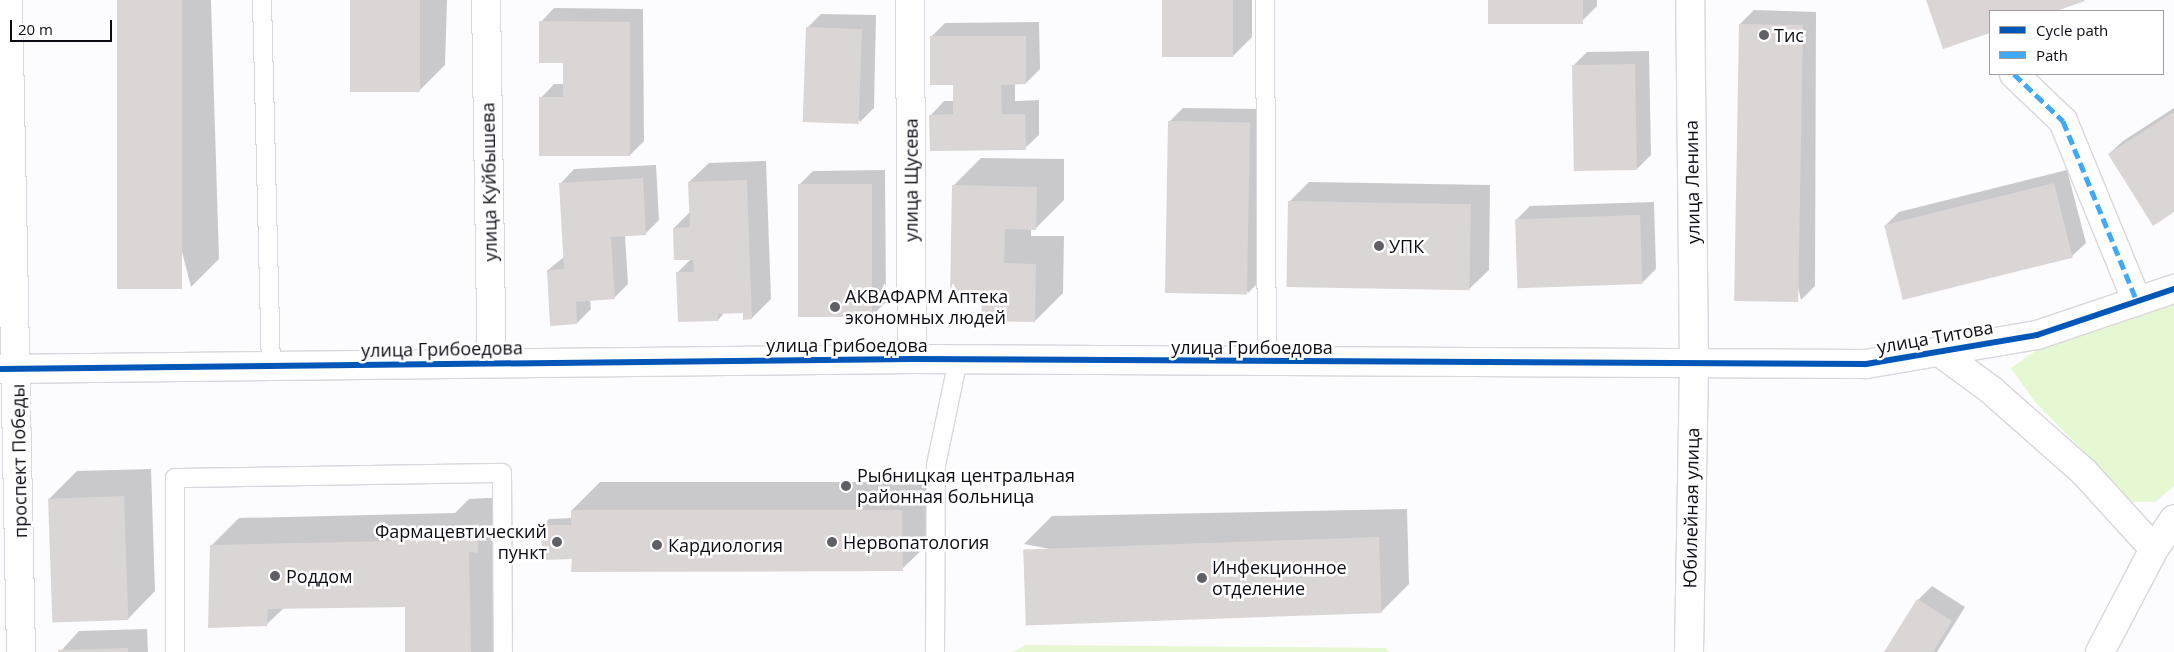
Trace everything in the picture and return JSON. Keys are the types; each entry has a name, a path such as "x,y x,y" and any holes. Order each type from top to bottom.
{"street":[{"name":"проспект Победы","path":"8,0 9,369 21,652"},
{"name":"улица Куйбышева","path":"486,0 492,363"},
{"name":"улица Щусева","path":"910,0 912,359"},
{"name":"улица Ленина","path":"1690,0 1694,364"},
{"path":"2015,75 2063,121 2137,301"},
{"name":"улица Титова","path":"1694,364 1866,364 2037,335 2174,289"},
{"path":"1938,351 1991,390 2084,472 2154,549"},
{"name":"улица Грибоедова","path":"9,369 912,359 1694,364"},
{"name":"Юбилейная улица","path":"1689,652 1694,364"},
{"path":"2100,652 2154,549 2174,519"}],"lane":[{"path":"262,0 271,367"},
{"path":"1265,0 1267,362"},
{"path":"935,652 936,465 958,360"},
{"path":"175,652 175,478 502,473 503,652"}],"green space":[{"path":"2174,304 2174,486 2155,502 2133,502 2108,483 2092,460 2035,402 2011,368 2037,350"},
{"path":"1026,645 1385,648 1389,652 1012,652"}],"building":[{"path":"117,0 182,0 182,289 117,289"},
{"path":"350,0 420,0 420,92 350,92"},
{"path":"1162,0 1233,0 1233,57 1162,57"},
{"path":"1488,0 1583,0 1583,24 1488,24"},
{"path":"1926,0 2085,1 2059,10 1989,10 1989,33 1943,49"},
{"path":"539,21 630,22 630,156 539,156 539,97 563,97 563,63 539,63"},
{"path":"1739,24 1803,25 1798,302 1734,301"},
{"path":"806,27 862,29 859,124 803,122"},
{"path":"930,36 1026,36 1026,84 1001,85 1002,114 1025,114 1026,150 930,151 929,115 953,114 953,85 930,85"},
{"path":"1635,64 1637,170 1574,171 1572,65"},
{"path":"2174,112 2174,212 2153,226 2108,154"},
{"path":"1168,121 1250,122 1247,294 1165,293"},
{"path":"643,178 646,235 611,237 615,299 576,302 577,324 550,326 547,270 564,269 559,183"},
{"path":"747,180 752,319 743,320 743,313 718,314 718,321 678,322 676,272 694,272 693,260 674,260 673,228 690,227 688,182"},
{"path":"2054,183 2073,258 1903,300 1884,225"},
{"path":"798,184 872,184 872,317 798,317"},
{"path":"952,185 1037,187 1036,230 1005,229 1004,263 1036,264 1035,322 981,321 982,299 950,298"},
{"name":"УПК","path":"1288,201 1471,204 1469,290 1286,287"},
{"path":"1640,215 1642,284 1517,288 1515,219"},
{"path":"124,496 128,620 52,623 48,499"},
{"path":"571,510 902,510 903,571 571,572 572,559 542,560 541,525 571,525"},
{"path":"479,524 478,553 469,552 471,652 405,652 405,607 268,609 267,626 208,628 210,545 440,540 440,527"},
{"name":"Инфекционное отделение","path":"1379,537 1382,613 1026,625 1023,549"},
{"path":"1917,599 1952,621 1933,652 1884,652"},
{"path":"128,648 128,652 58,652 58,650"}],"marked path":[{"path":"2015,75 2063,121 2137,301"}],"cycle path":[{"path":"0,369 912,359 1866,364 2037,335 2174,289"}],"place":[{"name":"Тис","path":"1764,35"},
{"name":"УПК","path":"1379,246"},
{"name":"АКВАФАРМ Аптека экономных людей","path":"835,307"},
{"name":"Рыбницкая центральная районная больница","path":"846,486"},
{"name":"Фармацевтический пункт","path":"557,542"},
{"name":"Нервопатология","path":"832,542"},
{"name":"Кардиология","path":"657,545"},
{"name":"Роддом","path":"275,576"},
{"name":"Инфекционное отделение","path":"1202,578"}]}
